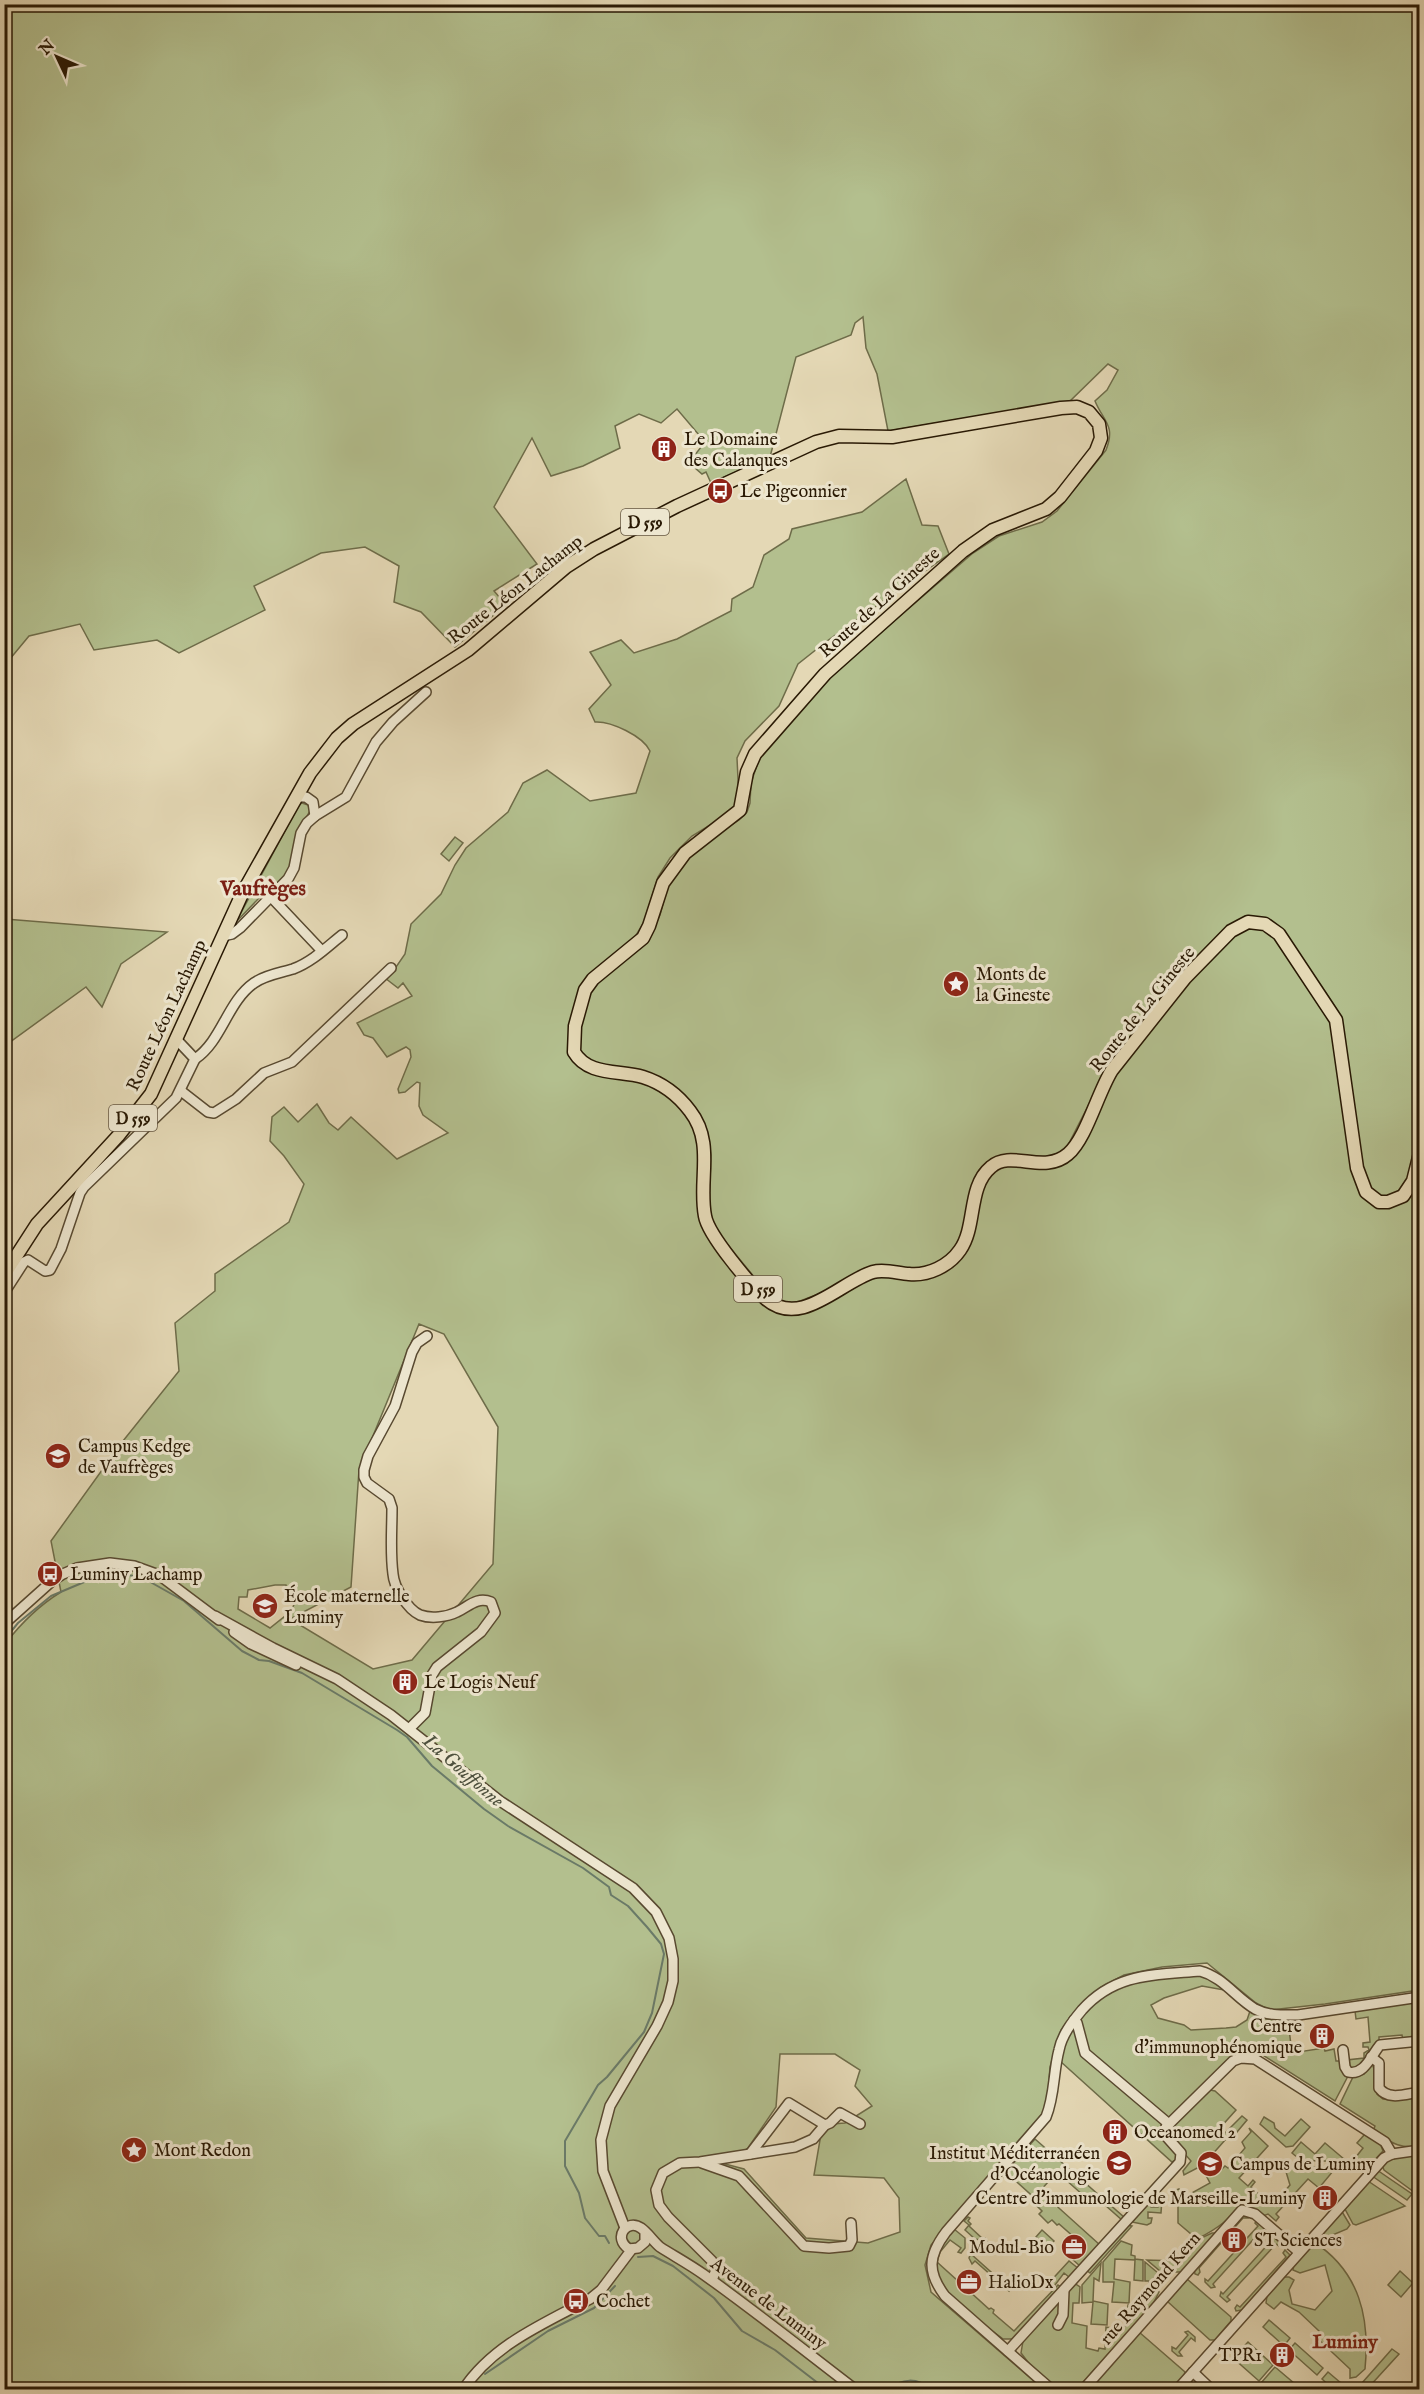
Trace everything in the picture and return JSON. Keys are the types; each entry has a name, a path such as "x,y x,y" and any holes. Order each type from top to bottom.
{"main road":[{"name":"Route de La Gineste","path":"1073,407 1085,409 1095,416 1101,429 1099,444 1055,503 1037,513 993,530 963,551 825,674 769,735 750,762 740,810 685,853 663,883 650,927 643,938 593,979 585,990 575,1026 574,1052 586,1066 653,1081 670,1090 691,1112 704,1142 706,1155 704,1206 707,1225 718,1243 766,1299 786,1309 804,1307 814,1303 876,1271 912,1275 936,1270 948,1263 960,1251 968,1235 976,1197 984,1174 993,1165 1003,1160 1054,1162 1070,1153 1112,1070 1185,978 1232,931 1248,922 1264,924 1280,934 1336,1020 1357,1168 1366,1192 1379,1202 1388,1202 1403,1196 1413,1181 1419,1153"},
{"name":"Route Léon Lachamp","path":"4,1275 37,1224 144,1105 177,1040 242,894 325,751 353,724 468,651 566,567 604,543 657,516 830,437 892,437 1073,407"}],"street":[{"path":"297,797 309,799 314,806 315,816 346,797 376,742 393,722 426,692"},
{"name":"Route Léon Lachamp","path":"223,936 232,934 240,928 288,879 294,868 304,826 315,816"},
{"path":"271,897 322,951"},
{"path":"4,1293 24,1262 28,1260 45,1271 50,1270 61,1249 80,1193 181,1091 195,1059 212,1042 240,997 253,983 294,968 322,951 342,935"},
{"path":"181,1091 208,1112 214,1113 236,1099 264,1073 292,1062 391,968"},
{"path":"177,1040 195,1059"},
{"path":"410,1728 425,1713 432,1675 437,1666 481,1632 495,1613 490,1602 486,1600 472,1603 443,1617 421,1615 409,1606 400,1593 393,1576 392,1508 389,1499 367,1483 364,1477 368,1456 395,1406 412,1352 417,1343 427,1336"},
{"path":"4,1624 63,1574 110,1563 141,1567 173,1584 215,1616 273,1648 337,1679 345,1687 410,1728 500,1801 633,1888 649,1902 665,1928 672,1948 674,1969 668,2002 657,2026 610,2106 601,2140 603,2171 629,2227"},
{"path":"1052,2390 945,2296 937,2286 931,2262 934,2249 946,2232 1046,2117 1053,2097 1059,2047 1074,2020 1099,1994 1126,1979 1200,1971 1217,1978 1256,2010 1278,2016 1419,1997"},
{"path":"1074,2020 1077,2023 1085,2053 1168,2124"},
{"path":"1343,2050 1345,2067 1352,2074 1361,2071 1380,2045 1419,2041"},
{"path":"1371,2057 1379,2063 1379,2088 1385,2095 1419,2092"},
{"path":"1008,2351 1180,2162 1181,2153 1164,2131 1168,2124 1233,2061 1241,2058 1255,2059 1385,2142 1392,2154"},
{"path":"750,2154 789,2103 825,2125"},
{"path":"712,2280 716,2270 712,2260 663,2211 657,2198 657,2184 668,2168 680,2163 700,2162 804,2144 813,2139 840,2113 860,2124"},
{"path":"1177,2390 1384,2158 1392,2154 1419,2151"},
{"path":"700,2162 739,2176 804,2246 829,2248 849,2246 852,2240 851,2223"},
{"name":"rue Raymond Kern","path":"1083,2390 1242,2210 1255,2214 1299,2252"},
{"path":"629,2227 639,2227 645,2233 643,2244 628,2247 621,2236 629,2227"},
{"name":"Avenue de Luminy","path":"645,2233 660,2247 712,2280 856,2390"},
{"name":"Avenue de Luminy","path":"643,2244 660,2247"},
{"path":"463,2390 481,2367 512,2342 590,2299 601,2290 619,2265 628,2247"},
{"path":"1058,2325 1063,2315 1064,2290"},
{"path":"1192,2372 1212,2390"}],"green space":[{"path":"5,5 1419,5 1420,1121 1412,1166 1403,1187 1395,1193 1381,1196 1376,1194 1370,1186 1362,1167 1342,1022 1337,1010 1283,933 1264,918 1253,916 1241,919 1228,927 1108,1067 1066,1149 1052,1157 1043,1158 1002,1155 990,1160 979,1170 963,1233 955,1248 945,1259 934,1265 912,1269 891,1266 795,1303 778,1301 769,1295 712,1223 709,1205 711,1155 705,1126 696,1109 673,1086 655,1076 588,1061 579,1051 580,1027 590,993 597,983 648,941 660,915 668,885 689,856 747,812 751,783 759,759 790,719 835,672 973,553 999,536 1042,522 1057,511 1106,450 1110,435 1109,429 1095,401 1107,390 1118,370 1108,364 1070,401 888,431 877,374 866,348 863,317 855,323 851,335 796,357 770,457 711,483 706,472 702,474 695,468 698,465 694,456 705,442 677,409 661,423 639,414 615,426 620,448 583,466 551,476 532,438 494,507 537,564 494,591 506,605 455,647 421,612 394,602 399,566 365,547 321,553 254,586 265,610 179,653 157,640 94,650 80,624 29,636 5,665"},
{"path":"906,479 922,525 938,526 949,554 798,664 779,706 745,741 737,758 739,800 736,806 692,836 670,858 658,877 644,922 632,942 591,976 570,1054 668,1093 688,1114 700,1142 704,1227 786,1313 866,1279 950,1266 987,1176 1004,1164 1065,1161 1108,1083 1188,981 1234,933 1254,926 1272,933 1329,1014 1358,1184 1388,1206 1419,1170 1419,1990 1270,2010 1256,2003 1207,1963 1162,1967 1124,1975 1101,1987 1077,2009 1061,2030 1050,2067 1047,2107 1031,2129 931,2245 925,2265 931,2292 1043,2389 5,2390 5,1644 31,1615 61,1592 51,1541 123,1441 179,1371 175,1323 215,1291 215,1274 289,1222 304,1184 270,1141 272,1117 284,1107 298,1122 317,1104 329,1123 338,1130 351,1117 397,1159 448,1133 423,1115 419,1106 420,1083 417,1082 405,1092 399,1093 398,1089 411,1057 410,1050 406,1047 387,1057 373,1038 364,1035 357,1023 412,996 403,983 398,988 385,978 405,954 411,924 441,894 466,848 508,812 523,783 547,770 590,801 636,793 650,751 634,735 609,724 595,722 589,709 611,685 590,652 621,640 634,653 677,639 731,611 732,599 753,587 764,555 789,539 792,529 862,512","holes":["419,1324 444,1334 498,1427 493,1564 412,1660 373,1669 290,1619 351,1587 359,1470","286,1585 287,1590 294,1594 292,1598 296,1601 290,1612 270,1628 238,1609 239,1597 247,1597 248,1590","780,2054 835,2054 860,2070 855,2086 872,2106 845,2123 819,2125 820,2140 814,2175 884,2178 899,2198 900,2232 868,2243 806,2238 744,2169 725,2164 748,2148 776,2107"]},
{"path":"302,803 308,805 310,811 299,830 288,873 236,922 299,805"},
{"path":"455,837 463,843 449,861 441,854"},
{"path":"5,919 167,932 121,964 102,1007 86,987 10,1042 4,1038"},
{"path":"1195,1974 1211,1979 1224,1990 1202,1986 1164,1998 1151,2005 1158,2018 1184,2025 1191,2030 1236,2027 1247,2020 1250,2011 1266,2019 1283,2020 1282,2030 1289,2029 1292,2053 1324,2048 1325,2051 1334,2049 1336,2061 1341,2061 1348,2076 1335,2101 1258,2052 1256,2057 1240,2055 1232,2058 1225,2062 1157,2132 1178,2156 1172,2162 1060,2061 1070,2033 1087,2009 1098,1999 1125,1984 1140,1980"},
{"path":"1419,2001 1419,2039 1403,2040 1402,2035 1379,2037 1379,2042 1360,2067 1350,2069 1347,2060 1364,2058 1364,2053 1369,2050 1368,2047 1363,2047 1363,2043 1370,2042 1368,2017 1356,2019 1355,2011"},
{"path":"1372,2063 1377,2094 1383,2099 1419,2096 1419,2146 1405,2146 1390,2141 1373,2131 1375,2126 1340,2104 1353,2077 1364,2074"},
{"path":"1210,2090 1215,2091 1236,2110 1219,2129 1224,2134 1242,2116 1247,2120 1237,2132 1234,2130 1210,2157 1222,2169 1225,2166 1228,2168 1245,2148 1242,2142 1251,2132 1249,2128 1268,2146 1239,2178 1248,2186 1253,2180 1255,2182 1251,2187 1272,2206 1290,2185 1284,2165 1330,2167 1334,2170 1319,2188 1308,2179 1276,2214 1279,2217 1276,2221 1268,2214 1263,2216 1248,2206 1244,2198 1224,2222 1197,2239 1178,2223 1178,2200 1171,2192 1179,2189 1185,2200 1189,2198 1188,2195 1210,2183 1201,2166 1184,2175 1183,2171 1191,2161 1168,2135 1168,2129 1204,2093"},
{"path":"1264,2117 1274,2123 1275,2128 1285,2136 1301,2119 1310,2127 1293,2146 1286,2147 1260,2124"},
{"path":"1365,2134 1380,2143 1383,2151 1368,2167 1356,2157 1363,2148 1357,2143"},
{"path":"1035,2139 1125,2218 1122,2220 1097,2198 1092,2203 1057,2172 1040,2191 1100,2245 1081,2267 1071,2258 1083,2245 1059,2224 1057,2225 1052,2220 1048,2223 1039,2214 1042,2211 1037,2206 1039,2202 1008,2174 1004,2177 1003,2175"},
{"path":"1301,2142 1315,2154 1325,2143 1344,2159 1339,2165 1327,2161 1304,2160 1292,2153"},
{"path":"1419,2153 1419,2186 1414,2192 1384,2170 1382,2165 1393,2158"},
{"path":"1377,2170 1412,2194 1407,2200 1373,2176"},
{"path":"1368,2181 1405,2206 1356,2225 1353,2224 1345,2209"},
{"path":"1166,2195 1166,2199 1162,2199 1161,2213 1148,2212 1148,2218 1152,2218 1151,2223 1147,2225 1132,2222 1148,2202 1151,2207 1158,2207 1159,2198"},
{"path":"1341,2210 1350,2225 1347,2229 1323,2239 1320,2233"},
{"path":"1244,2213 1248,2215 1248,2218 1243,2218 1199,2268 1198,2275 1195,2274 1194,2270"},
{"path":"968,2217 971,2224 969,2226 987,2241 975,2239 965,2230 969,2225 964,2221"},
{"path":"1256,2221 1265,2228 1264,2233 1261,2231 1213,2284 1215,2287 1211,2288 1205,2279 1208,2281 1258,2226"},
{"path":"1127,2225 1132,2226 1090,2273 1086,2270"},
{"path":"954,2229 965,2238 965,2248 961,2253 958,2252 961,2248 950,2240 940,2252 937,2262 989,2309 994,2310 993,2313 1014,2331 1058,2285 1061,2287 1069,2277 1064,2273 1052,2289 1047,2285 1069,2261 1079,2269 1013,2339 1003,2339 956,2301 939,2277 936,2264 938,2251"},
{"path":"1042,2230 1054,2241 1048,2247 1036,2237"},
{"path":"1216,2233 1181,2272 1168,2272 1158,2281 1157,2278 1161,2272 1147,2260 1181,2261 1182,2254 1187,2253 1188,2244"},
{"path":"1271,2235 1281,2241 1279,2246 1276,2244 1227,2297 1230,2300 1227,2302 1220,2296 1221,2292 1223,2294 1272,2240 1269,2237"},
{"path":"1121,2241 1132,2245 1131,2255 1135,2256 1135,2259 1143,2260 1143,2281 1134,2280 1135,2260 1115,2259 1114,2279 1130,2282 1129,2303 1112,2302 1114,2282 1103,2282 1103,2262"},
{"path":"1314,2242 1342,2267 1359,2298 1366,2332 1366,2350 1365,2369 1356,2377 1350,2378 1350,2369 1318,2339 1319,2331 1299,2312 1281,2302 1274,2309 1266,2303 1267,2296 1283,2277 1294,2280 1289,2290 1292,2304 1315,2310 1332,2291 1325,2265 1300,2273 1293,2270 1294,2264"},
{"path":"972,2250 971,2254 1010,2289 1009,2291 975,2261 972,2264 969,2258"},
{"path":"1285,2250 1290,2255 1242,2310 1236,2311 1237,2305 1240,2307 1286,2257 1283,2253"},
{"path":"1145,2262 1158,2273 1154,2278 1159,2292 1153,2304 1077,2389 1058,2389 1031,2366 1021,2353 1023,2341 1074,2283 1080,2287 1079,2303 1073,2303 1072,2323 1087,2326 1086,2348 1098,2351 1099,2348 1105,2349 1106,2327 1120,2329 1120,2326 1126,2326 1128,2305 1141,2306 1142,2302 1148,2302 1149,2281 1145,2281"},
{"path":"1101,2263 1099,2281 1094,2278 1093,2301 1108,2304 1107,2325 1091,2324 1093,2302 1082,2303 1082,2285"},
{"path":"1400,2271 1413,2283 1401,2297 1388,2285"},
{"path":"1187,2279 1231,2317 1231,2321 1215,2340 1210,2340 1168,2302 1168,2299"},
{"path":"1269,2320 1290,2338 1284,2346 1263,2327"},
{"path":"1188,2331 1195,2337 1195,2341 1191,2338 1179,2352 1182,2356 1178,2356 1172,2351 1172,2347 1176,2349 1188,2335 1185,2332"},
{"path":"1139,2332 1185,2372 1184,2376 1171,2389 1088,2390"},
{"path":"1248,2342 1273,2365 1259,2381 1233,2358"},
{"path":"1295,2343 1323,2368 1317,2375 1289,2350"},
{"path":"1392,2349 1399,2354 1368,2388 1362,2383"},
{"path":"1275,2367 1301,2389 1269,2389 1261,2383"},
{"path":"1328,2372 1348,2389 1333,2389 1322,2379"}],"waterway":[{"name":"La Gouffonne","path":"4,1640 18,1623 51,1596 108,1572 145,1579 184,1601 242,1651 259,1660 269,1661 302,1673 397,1730 407,1737 432,1766 484,1809 508,1826 583,1868 609,1887 611,1895 628,1906 661,1944 664,1954 652,2013 644,2032 598,2085 565,2141 565,2166 579,2193 585,2218 599,2236 605,2236 609,2243"},
{"name":"La Gouffonne","path":"638,2257 653,2256 673,2266 714,2298 742,2331 775,2350 827,2390"},
{"path":"485,2374 548,2331 594,2308 615,2286"},
{"name":"La Gouffonne","path":"885,2390 904,2381 915,2381 934,2390"}],"place":[{"name":"Le Domaine des Calanques","path":"664,449"},
{"name":"Le Pigeonnier","path":"720,491"},
{"name":"Monts de la Gineste","path":"956,984"},
{"name":"Campus Kedge de Vaufrèges","path":"58,1456"},
{"name":"Luminy Lachamp","path":"50,1574"},
{"name":"École maternelle Luminy","path":"265,1606"},
{"name":"Le Logis Neuf","path":"405,1682"},
{"name":"Centre d'immunophénomique","path":"1322,2036"},
{"name":"Oceanomed 2","path":"1115,2132"},
{"name":"Mont Redon","path":"134,2150"},
{"name":"Institut Méditerranéen d'Océanologie","path":"1119,2163"},
{"name":"Campus de Luminy","path":"1210,2164"},
{"name":"Centre d'immunologie de Marseille-Luminy","path":"1325,2198"},
{"name":"ST Sciences","path":"1234,2240"},
{"name":"Modul-Bio","path":"1074,2247"},
{"name":"HalioDx","path":"969,2282"},
{"name":"Cochet","path":"576,2301"},
{"name":"TPR1","path":"1282,2355"}],"district":[{"name":"Vaufrèges","path":"263,888"},
{"name":"Luminy","path":"1345,2341"}]}
